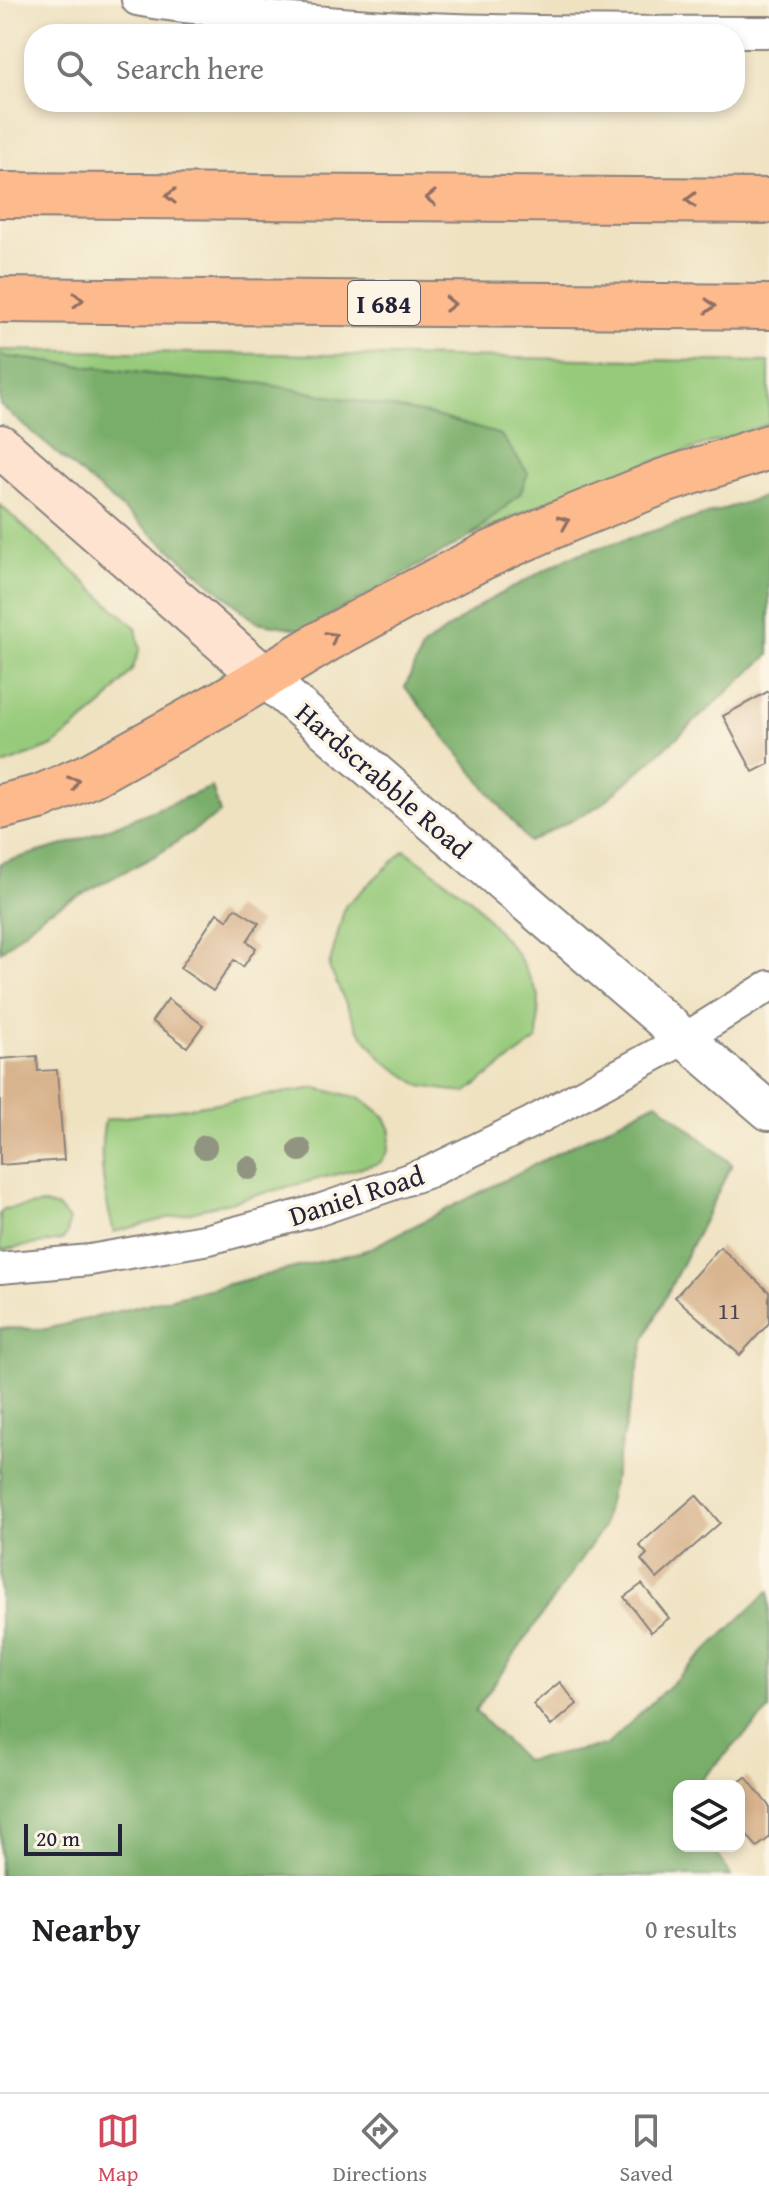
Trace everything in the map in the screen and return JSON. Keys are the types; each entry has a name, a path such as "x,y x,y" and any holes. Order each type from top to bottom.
{"highway":[{"path":"0,195 769,201"},
{"name":"I 684","path":"0,300 769,307"},
{"path":"0,807 40,797 91,775 403,598 485,556 664,481 769,447"}],"main road":[{"name":"Hardscrabble Road","path":"0,446 264,677"}],"street":[{"path":"137,0 342,24"},
{"path":"745,32 769,32"},
{"name":"Hardscrabble Road","path":"264,677 769,1111"},
{"name":"Daniel Road","path":"0,1268 90,1260 209,1239 319,1210 429,1172 532,1122 684,1039 769,986"}],"green space":[{"path":"0,350 769,362 769,424 585,484 468,538 520,494 254,382 208,381 0,356"},
{"path":"0,356 208,381 254,382 432,415 501,435 528,473 520,494 468,538 304,630 256,622 0,405"},
{"path":"769,495 769,655 601,805 529,842 405,687 423,647 482,604 569,557"},
{"path":"0,505 136,628 140,649 132,670 104,704 53,746 0,766"},
{"path":"212,787 220,813 157,855 45,913 0,952 0,863 74,842"},
{"path":"405,850 472,900 518,955 539,996 537,1040 465,1093 421,1086 384,1061 357,1028 329,967 345,906"},
{"path":"315,1088 361,1098 385,1117 391,1131 388,1151 380,1163 114,1232 103,1176 105,1120"},
{"path":"657,1102 732,1164 645,1338 602,1529 475,1711 525,1761 607,1745 769,1591 769,1710 701,1780 673,1780 673,1852 717,1852 731,1876 0,1876 0,1328 46,1329 367,1250"},
{"path":"44,1204 59,1208 69,1220 67,1235 62,1240 1,1250 0,1214 4,1209"}],"building":[{"path":"769,691 769,764 753,772 723,716"},
{"path":"235,908 259,923 247,941 256,948 243,967 234,960 213,991 180,968 217,913 227,920"},
{"path":"168,999 203,1025 187,1047 152,1021"},
{"path":"37,1056 38,1071 57,1070 64,1160 0,1165 0,1059"},
{"path":"720,1247 769,1292 769,1323 740,1355 675,1297"},
{"path":"696,1495 720,1523 657,1579 641,1560 647,1554 639,1545"},
{"path":"642,1584 669,1618 651,1632 624,1597"},
{"path":"560,1682 577,1704 551,1726 533,1704"},
{"path":"746,1777 769,1806 769,1838 757,1847 745,1835 745,1780 742,1780"}]}
